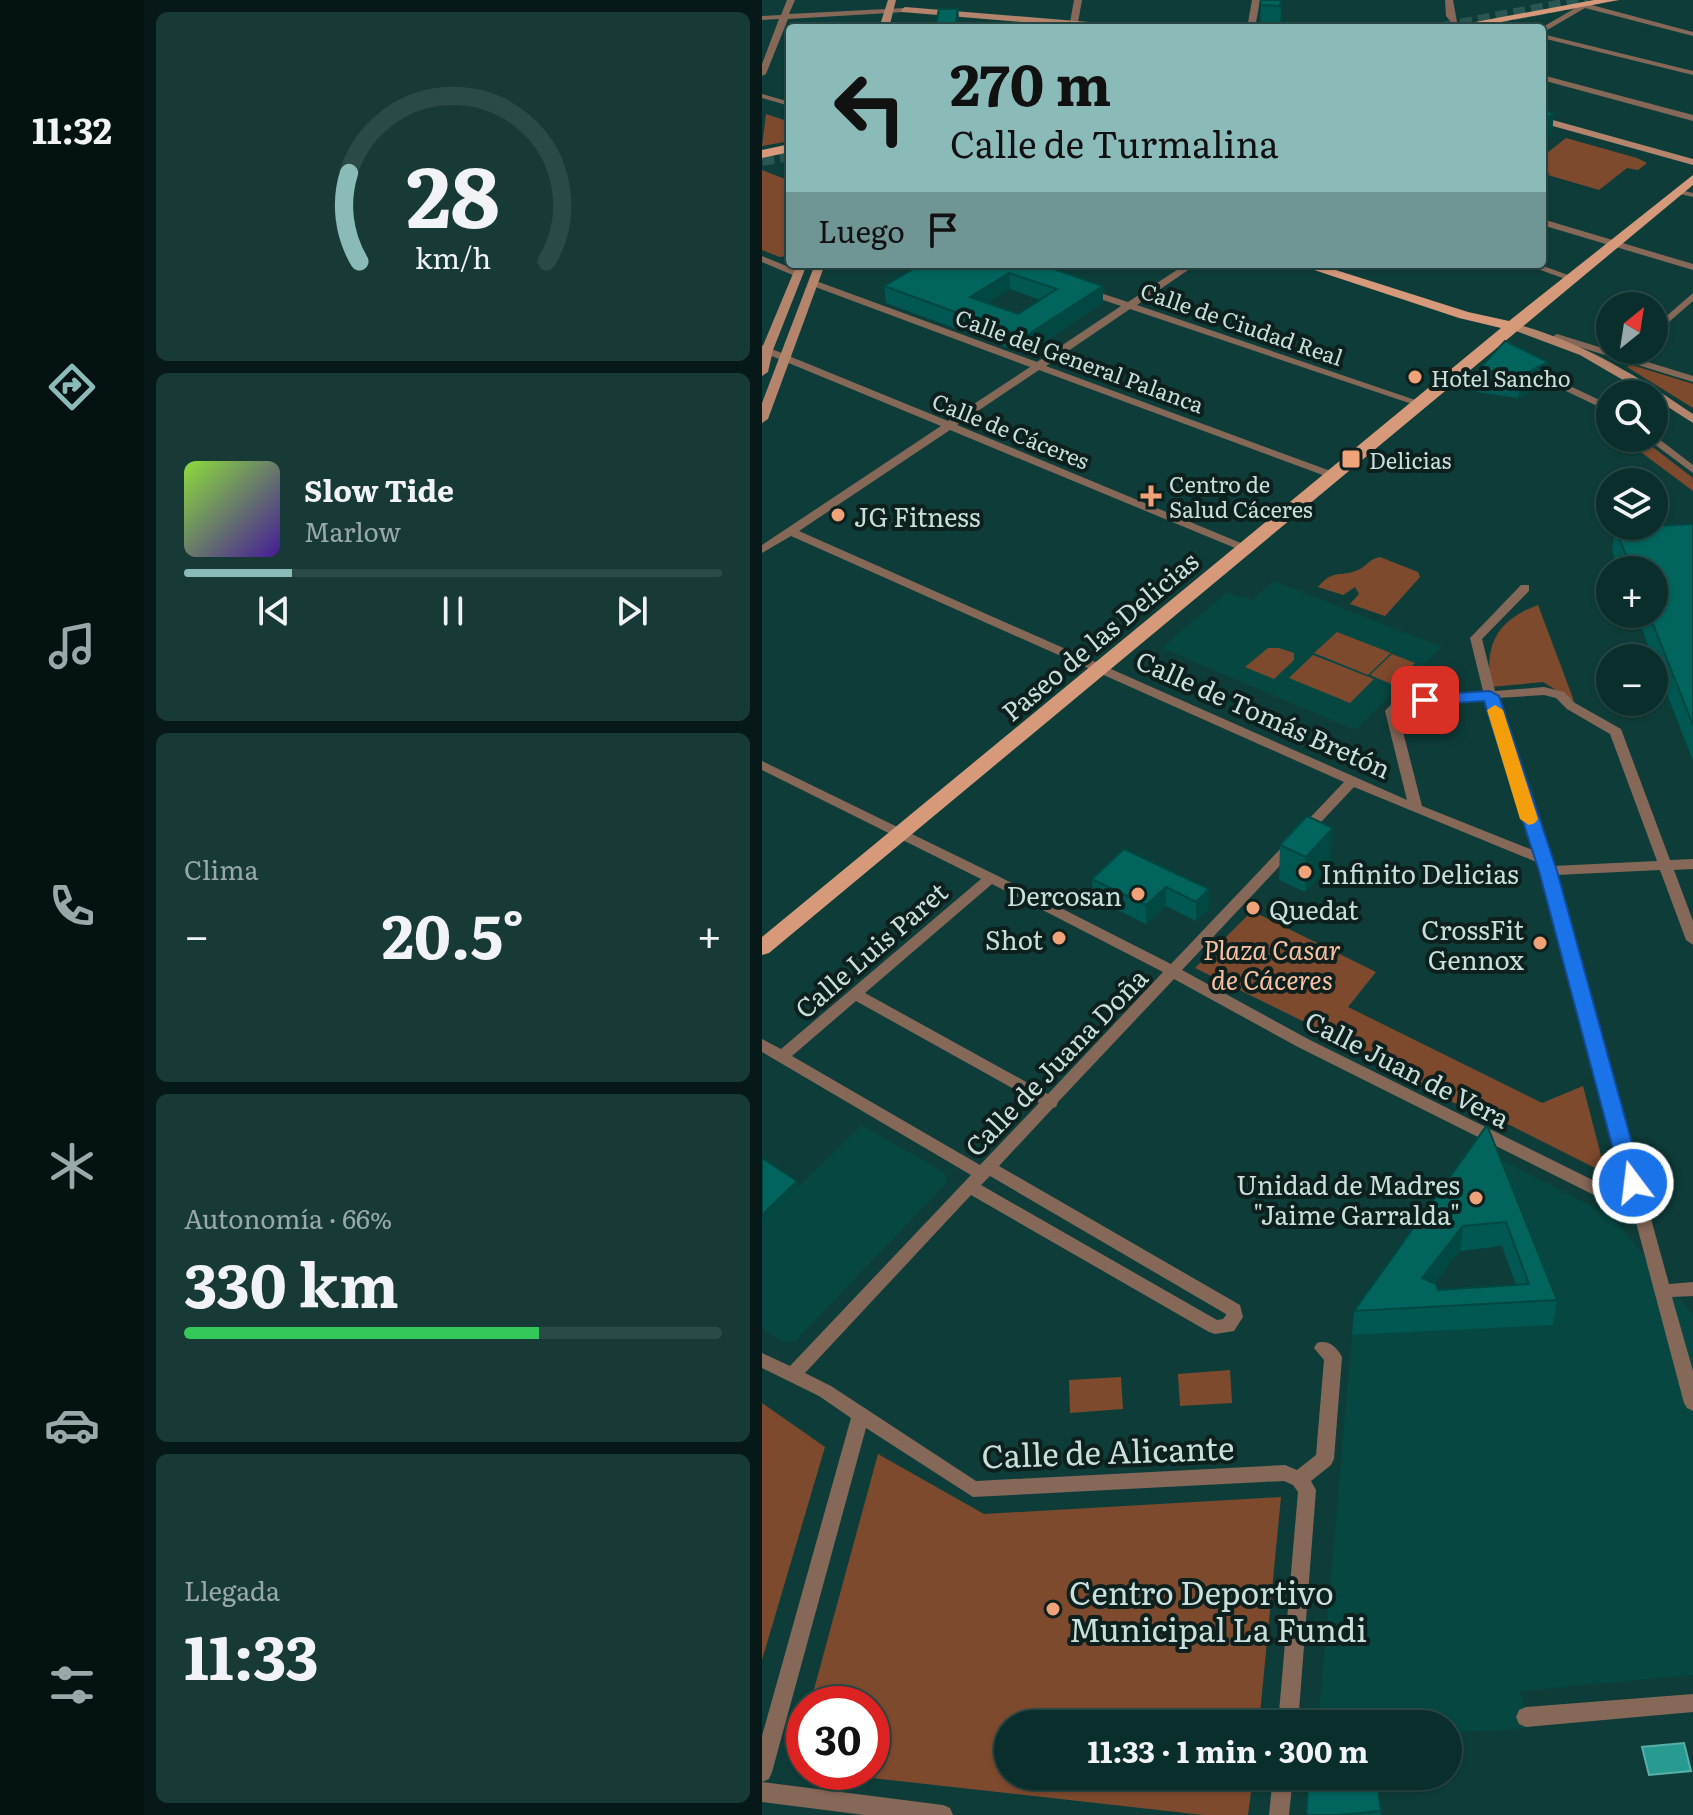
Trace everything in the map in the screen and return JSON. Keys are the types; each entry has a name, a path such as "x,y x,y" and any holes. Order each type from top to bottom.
{"main road":[{"path":"1482,24 1509,22 1578,3 1613,0"},
{"path":"905,9 1053,24"},
{"path":"1546,121 1693,162"},
{"path":"762,154 786,149"},
{"path":"762,161 786,158"},
{"name":"Paseo de las Delicias","path":"762,948 1419,403 1490,350 1512,326 1614,243 1686,193 1693,179"},
{"path":"762,419 819,268"},
{"path":"1316,268 1464,315 1557,337 1627,375 1693,419"},
{"path":"762,372 764,349 800,269"}],"street":[{"path":"762,75 791,0"},
{"path":"1073,24 1078,0"},
{"path":"1252,24 1256,0"},
{"path":"1449,0 1452,24"},
{"path":"1546,31 1578,3 1693,34"},
{"path":"762,18 890,5 905,9"},
{"path":"1546,35 1693,73"},
{"path":"1546,78 1693,118"},
{"path":"762,96 786,103"},
{"path":"1546,223 1693,267"},
{"path":"762,259 786,265"},
{"path":"762,550 1186,268"},
{"path":"1541,268 1571,278"},
{"name":"Calle del General Palanca","path":"813,283 1332,475"},
{"name":"Calle de Ciudad Real","path":"1076,288 1419,403"},
{"path":"1668,319 1693,296"},
{"path":"1557,337 1596,346"},
{"name":"Calle de Cáceres","path":"764,349 1244,548"},
{"path":"1516,363 1596,402"},
{"path":"1655,364 1693,379"},
{"path":"1668,451 1693,470"},
{"name":"Calle de Tomás Bretón","path":"790,531 1545,865"},
{"path":"1525,588 1476,638 1490,696 1545,865 1693,1403"},
{"path":"1416,809 1391,711 1401,701 1544,691 1560,695 1571,706 1616,732 1693,940"},
{"name":"Calle Juan de Vera","path":"762,765 991,878 1303,1043 1640,1211"},
{"name":"Calle de Juana Doña","path":"792,1375 1352,781"},
{"path":"1545,865 1693,864"},
{"name":"Calle Luis Paret","path":"782,1056 991,878"},
{"path":"854,994 1051,1103"},
{"path":"762,1045 979,1175 1215,1327 1228,1326 1235,1317 1234,1310 1227,1306 979,1175"},
{"path":"1661,1291 1693,1289"},
{"path":"1289,1710 1307,1490 1299,1479 1325,1459 1333,1357 1323,1348"},
{"name":"Calle de Alicante","path":"762,1360 825,1391 973,1489 1285,1473 1299,1479"},
{"path":"762,1772 861,1415"},
{"path":"1526,1717 1693,1703"},
{"path":"1279,1815 1282,1790"},
{"path":"762,1792 943,1815"}],"shaded area":[{"path":"1273,581 1442,647 1355,730 1162,648 1226,593 1252,600"},
{"path":"861,1125 945,1173 947,1182 795,1341 784,1342 762,1328 762,1223"},
{"path":"1483,1150 1612,1217 1693,1315 1693,1675 1520,1691 1529,1728 1462,1732 1462,1710 1319,1710 1352,1335 1553,1324"}],"green space":[{"path":"766,114 786,121 786,142 762,146"},
{"path":"1566,138 1647,163 1638,170 1627,168 1599,190 1548,175 1546,154"},
{"path":"762,170 786,179 786,256 762,250"},
{"path":"1632,365 1693,384 1693,408 1668,392 1668,380 1648,380 1627,367"},
{"path":"1641,452 1659,452 1693,478 1693,491 1668,472 1668,468 1662,468"},
{"path":"1380,557 1418,572 1420,577 1385,616 1350,604 1359,594 1355,587 1343,595 1318,587 1328,577 1358,570"},
{"path":"1538,605 1574,701 1543,682 1491,687 1490,659 1496,636 1512,618"},
{"path":"1337,632 1391,653 1368,675 1314,653"},
{"path":"1268,648 1294,653 1294,660 1274,679 1245,667"},
{"path":"1392,654 1415,663 1393,685 1370,675"},
{"path":"1313,655 1374,679 1350,703 1289,678"},
{"name":"Plaza Casar de Cáceres","path":"1252,911 1376,972 1348,1007 1542,1103 1583,1086 1604,1167 1597,1169 1474,1107 1460,1105 1435,1094 1387,1063 1342,1046 1327,1033 1195,968"},
{"path":"1230,1370 1232,1403 1180,1406 1178,1374"},
{"path":"1121,1377 1123,1409 1070,1413 1069,1380"},
{"path":"762,1403 825,1447 762,1660"},
{"name":"Centro Deportivo Municipal La Fundi","path":"878,1454 984,1514 1281,1497 1260,1710 994,1710 994,1790 1251,1790 1248,1815 1203,1815 890,1780 890,1686 815,1686"}],"water":[{"path":"1684,1743 1691,1771 1649,1775 1642,1747"}],"building":[{"path":"1261,0 1281,0 1280,6 1260,5"},
{"path":"939,9 958,9 956,24 936,24"},
{"path":"915,268 1051,268 1103,286 1024,337 884,286","holes":["1009,273 1057,289 1018,314 970,297"]},
{"path":"1505,341 1548,362 1521,376 1479,369"},
{"path":"1693,524 1693,725 1668,662 1668,644 1661,644 1655,628 1668,628 1668,556 1626,556 1620,540 1668,540 1668,525"},
{"path":"1307,816 1333,828 1306,857 1280,845"},
{"path":"1124,849 1209,889 1196,902 1166,887 1146,905 1092,879"},
{"path":"1487,1125 1557,1300 1354,1311","holes":["1506,1222 1529,1284 1438,1290 1436,1284 1422,1278 1463,1226"]},
{"path":"762,1158 797,1181 762,1215"},
{"path":"1308,1790 1378,1790 1381,1811 1306,1815"}],"tunnel":[{"path":"1464,24 1588,0"},
{"path":"762,160 786,156"}],"slow traffic":[{"path":"1495,710 1529,819"}],"place":[{"name":"Hotel Sancho","path":"1415,377"},
{"name":"Delicias","path":"1351,459"},
{"name":"Centro de Salud Cáceres","path":"1151,496"},
{"name":"JG Fitness","path":"838,515"},
{"name":"Infinito Delicias","path":"1305,872"},
{"name":"Dercosan","path":"1138,894"},
{"name":"Quedat","path":"1253,908"},
{"name":"Shot","path":"1059,938"},
{"name":"CrossFit Gennox","path":"1540,943"},
{"name":"Unidad de Madres \"Jaime Garralda\"","path":"1476,1198"},
{"name":"Centro Deportivo Municipal La Fundi","path":"1053,1609"}],"route":[{"path":"1425,700 1490,696 1548,871 1633,1183"}]}
